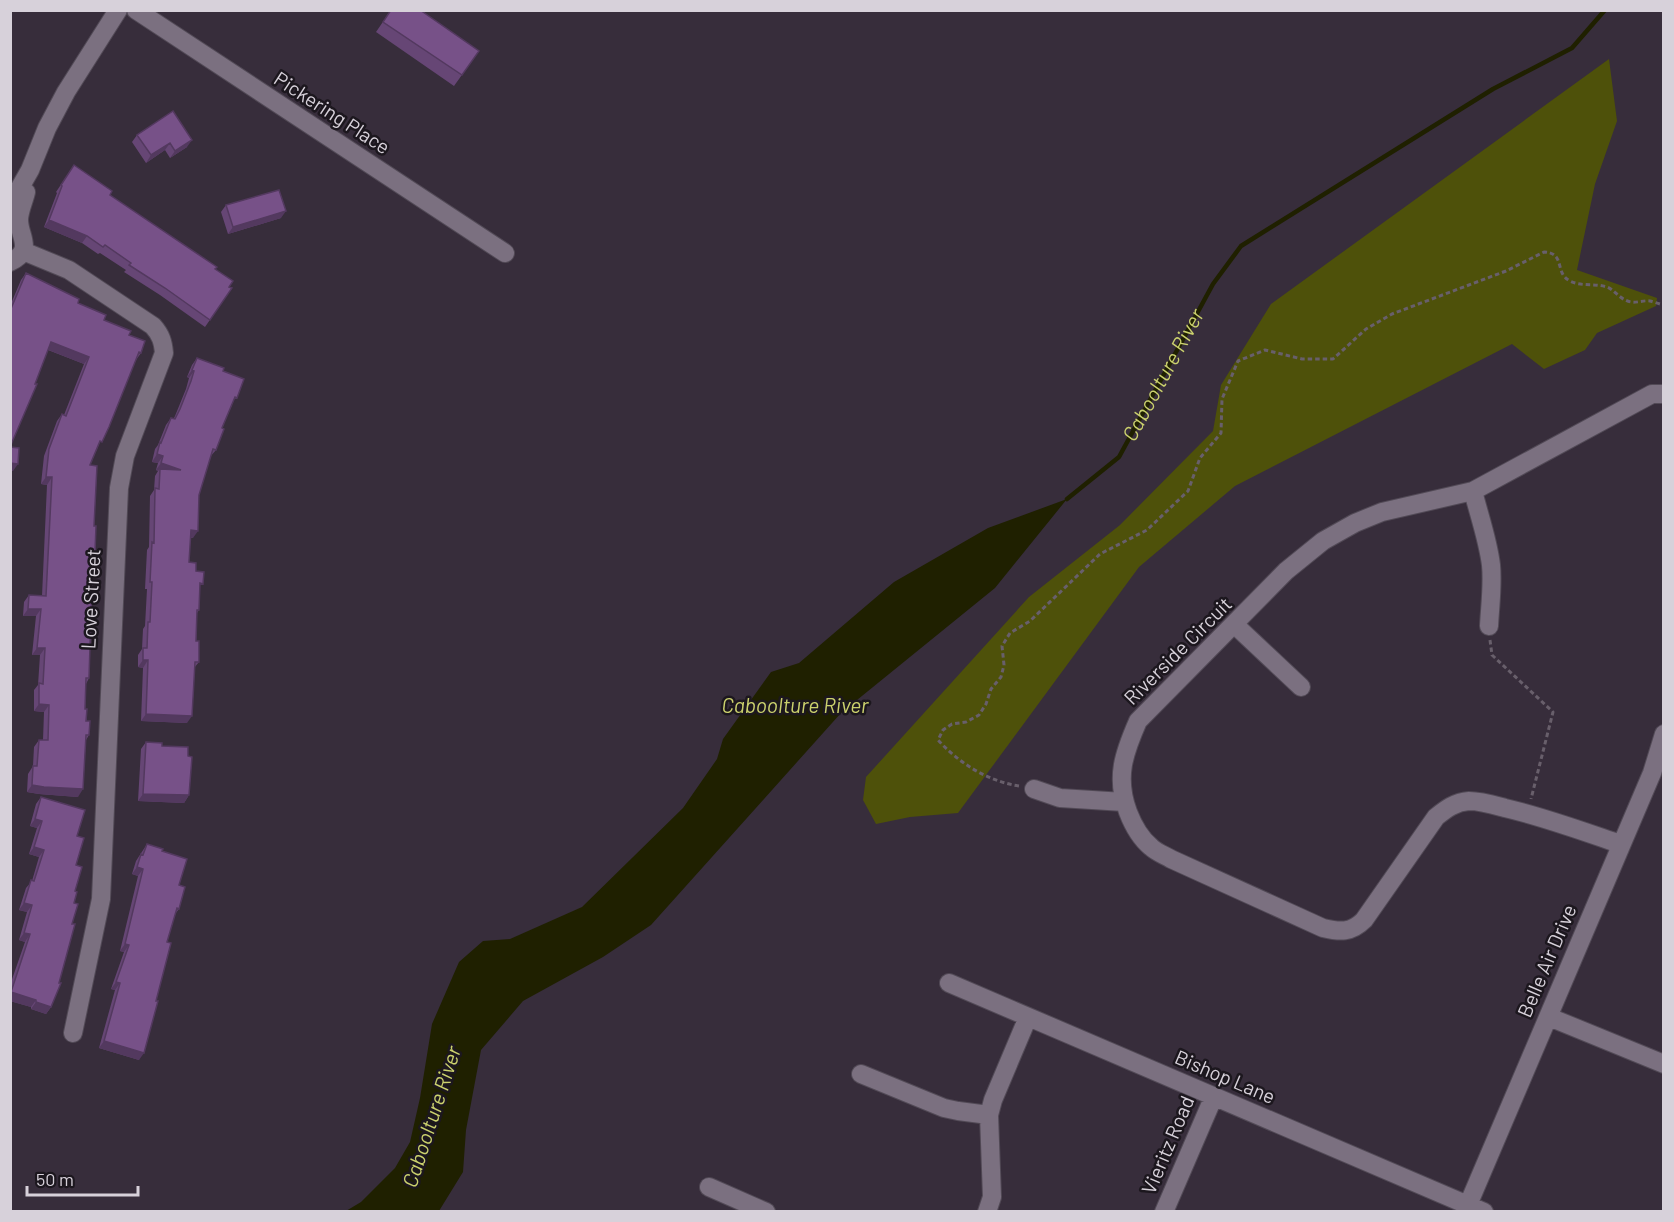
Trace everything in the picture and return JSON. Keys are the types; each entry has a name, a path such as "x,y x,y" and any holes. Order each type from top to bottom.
{"street":[{"path":"10,205 30,170 47,128 66,92 118,10"},
{"name":"Pickering Place","path":"136,10 505,253"},
{"path":"17,256 24,244 16,226 30,170"},
{"name":"Love Street","path":"17,256 69,270 153,326 160,335 164,353 125,456 119,488 101,899 73,1033"},
{"name":"Riverside Circuit","path":"1620,844 1528,813 1483,802 1457,803 1436,817 1358,927 1336,931 1323,928 1170,859 1151,848 1131,822 1124,802 1121,785 1123,764 1128,743 1138,721 1286,571 1323,541 1355,523 1382,512 1473,491 1652,394 1664,394"},
{"path":"1473,491 1491,566 1489,626"},
{"path":"1235,625 1301,687"},
{"name":"Belle Air Drive","path":"1476,1208 1549,1017 1620,844 1652,773 1664,734"},
{"path":"1034,789 1060,798 1124,802"},
{"name":"Bishop Lane","path":"949,983 1476,1208"},
{"path":"987,1212 992,1197 989,1114 1028,1017"},
{"path":"1549,1017 1664,1064"},
{"path":"861,1074 944,1108 989,1114"},
{"name":"Vieritz Road","path":"1164,1212 1214,1096"},
{"path":"709,1187 766,1212"}],"path":[{"path":"1034,789 1009,784 970,769 938,740 943,729 979,716 991,689 1001,677 1004,665 1002,646 1010,633 1030,621 1100,554 1147,530 1188,492 1200,458 1221,433 1222,399 1238,361 1265,350 1302,359 1333,359 1366,329 1392,314 1506,271 1544,252 1551,252 1558,258 1561,272 1568,280 1608,287 1618,296 1630,302 1651,301 1664,305"},
{"path":"1489,626 1492,655 1552,712 1528,813"}],"shaded area":[{"path":"1609,59 1617,121 1595,184 1577,270 1657,298 1656,306 1597,333 1585,350 1544,369 1512,344 1235,486 1139,567 958,813 910,817 876,824 863,800 866,777 1029,597 1120,525 1213,431 1221,385 1271,304"}],"water":[{"name":"Caboolture River","path":"1067,499 995,588 841,713 651,925 603,957 523,1001 481,1050 466,1130 463,1172 439,1211 346,1211 361,1202 395,1168 410,1142 432,1024 459,962 483,941 510,939 582,907 683,808 717,759 723,739 771,672 799,663 894,582 988,528"}],"building":[{"path":"391,10 420,10 479,51 462,75 383,22"},
{"path":"173,111 192,140 175,151 170,143 151,155 137,135"},
{"path":"74,165 112,191 110,195 217,267 215,269 233,281 229,287 232,288 210,320 129,265 131,263 105,245 103,247 87,236 49,220 61,185"},
{"path":"279,190 286,211 233,227 226,205"},
{"path":"26,273 79,299 78,303 106,315 104,320 131,331 129,335 145,341 109,427 90,465 97,466 94,526 96,526 95,552 93,552 89,678 86,678 85,709 87,709 86,721 90,721 89,735 86,735 83,789 32,785 33,766 37,766 39,740 48,740 49,705 39,704 39,683 43,684 45,648 37,648 41,609 28,609 29,595 46,596 52,477 46,477 49,449 62,414 66,416 89,357 51,342 35,384 37,384 10,447 10,311"},
{"path":"197,358 224,368 223,371 244,379 222,428 224,429 216,450 213,449 199,495 198,531 191,530 189,562 196,563 196,571 204,572 203,584 200,583 199,610 197,610 196,641 199,641 199,662 195,662 192,716 146,714 148,660 143,660 143,648 147,648 148,622 150,622 155,488 159,489 160,469 181,470 161,463 163,456 157,454 171,418 175,419 180,409"},
{"path":"10,447 19,448 18,464 10,463"},
{"path":"146,742 162,743 162,746 188,747 188,756 192,757 189,795 143,794"},
{"path":"41,797 85,810 77,836 84,838 76,865 82,867 75,891 77,892 74,903 78,904 72,924 75,924 59,983 61,983 51,1007 11,992 30,934 24,933 32,905 24,903 44,850 34,847 42,821 35,819"},
{"path":"147,844 187,859 179,885 185,887 167,942 171,943 144,1053 104,1041 120,983 116,982 129,945 125,944 143,869 137,867"}],"waterway":[{"name":"Caboolture River","path":"1067,499 1119,457 1213,284 1241,246 1493,89 1572,48 1605,10"}]}
